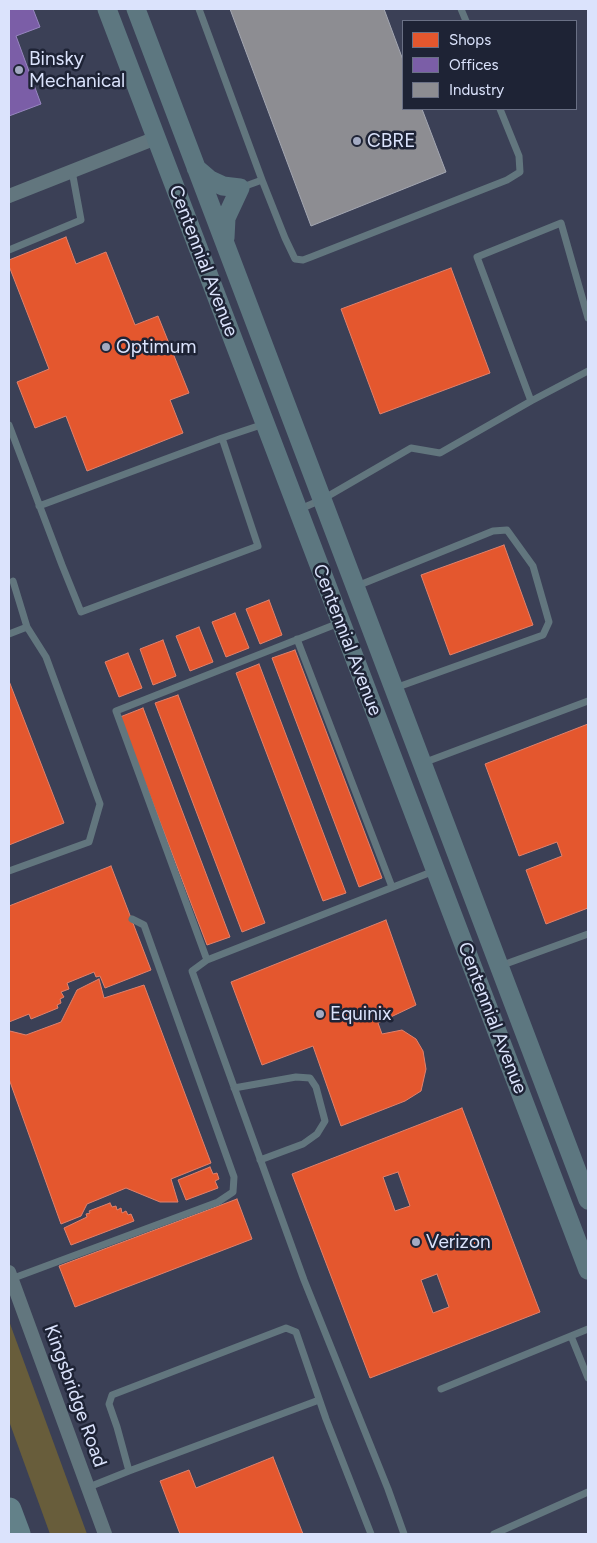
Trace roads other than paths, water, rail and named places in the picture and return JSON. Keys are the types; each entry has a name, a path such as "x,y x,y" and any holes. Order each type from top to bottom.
{"highway":[{"path":"9,1510 18,1534"}],"main road":[{"name":"Centennial Avenue","path":"108,9 588,1270"},
{"name":"Centennial Avenue","path":"136,9 500,966 584,1175 588,1200"},
{"path":"195,167 210,180 223,186 240,188 226,218 224,239"}],"street":[{"path":"9,196 156,138"},
{"name":"Kingsbridge Road","path":"10,1275 105,1534"}],"lane":[{"path":"199,9 262,180 295,259 303,260 507,180 520,172 519,156 500,110"},
{"path":"9,250 82,220 72,171"},
{"path":"240,188 262,180"},
{"path":"531,401 477,258 561,223 588,318"},
{"path":"298,510 323,499 411,448 440,453 531,401 588,372"},
{"path":"39,506 222,438 265,424"},
{"path":"9,425 81,612 258,546 222,438"},
{"path":"356,586 493,531 507,530 533,566 549,622 543,634 394,688"},
{"path":"9,871 89,842 100,804 46,657 27,627 13,582"},
{"path":"206,960 116,711 341,622"},
{"path":"9,634 27,627"},
{"path":"298,639 392,886"},
{"path":"422,762 588,701"},
{"path":"404,1534 388,1488 304,1280 192,971 206,960 435,870"},
{"path":"10,1275 218,1202 233,1192 234,1177 144,925 132,919"},
{"path":"500,966 588,934"},
{"path":"234,1088 296,1077 310,1078 316,1087 325,1121 317,1134 303,1144 260,1160"},
{"path":"129,1471 109,1404 112,1395 286,1328 296,1332 371,1534"},
{"path":"442,1389 588,1329"},
{"path":"571,1336 588,1378"},
{"path":"89,1487 320,1400"},
{"path":"494,1534 588,1492"}],"place":[{"name":"Binsky Mechanical","path":"19,70"},
{"name":"CBRE","path":"357,141"},
{"name":"Optimum","path":"106,347"},
{"name":"Equinix","path":"320,1014"},
{"name":"Verizon","path":"416,1242"}]}
